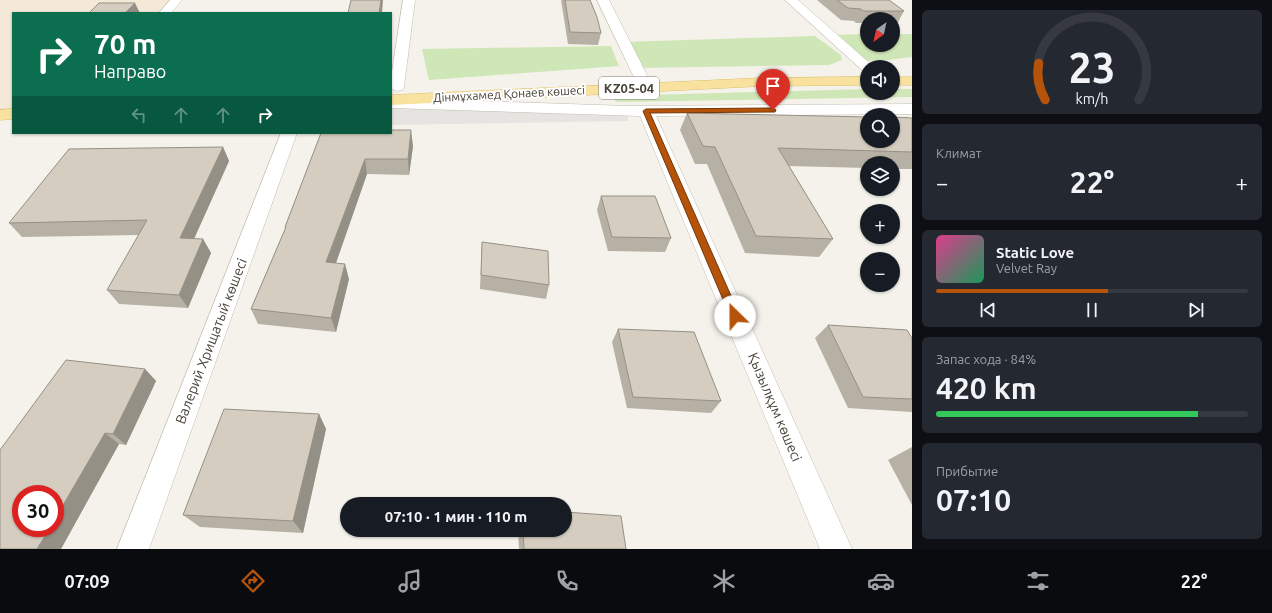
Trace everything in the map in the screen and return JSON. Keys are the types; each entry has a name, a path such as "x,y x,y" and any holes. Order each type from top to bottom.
{"main road":[{"name":"Дінмұхамед Қонаев көшесі","path":"393,92 640,75 860,68"},
{"path":"900,70 912,70"},
{"name":"Дінмұхамед Қонаев көшесі","path":"393,92 762,82 860,81"},
{"path":"900,81 912,81"},
{"path":"0,101 12,101"},
{"path":"0,114 12,114"}],"street":[{"path":"166,12 176,0"},
{"path":"393,92 409,0"},
{"path":"603,0 640,75"},
{"path":"791,0 860,62"},
{"path":"392,104 646,111 909,112"},
{"name":"Қызылқұм көшесі","path":"646,111 836,549"},
{"name":"Валерий Хрищатый көшесі","path":"133,549 289,134"}],"shaded area":[{"path":"0,0 172,0 163,12 12,12 12,113 0,113"},
{"path":"392,103 628,111 628,121 392,125"}],"green space":[{"path":"860,34 860,52 900,52 900,34 912,34 912,57 887,60 860,60 830,35"},
{"path":"815,36 841,55 842,60 829,65 636,68 624,42"},
{"path":"611,46 619,66 429,80 422,49"},
{"path":"860,89 860,98 616,102 613,96"},
{"path":"900,89 912,89 912,97 900,97"}],"building":[{"path":"351,0 381,0 379,12 348,12"},
{"path":"565,0 590,0 597,17 601,33 570,32"},
{"path":"837,0 889,0 904,11 863,11 861,9 848,8"},
{"path":"99,3 135,3 126,12 90,12"},
{"path":"687,113 860,117 860,148 900,148 900,117 912,118 912,152 778,148 833,239 756,236 715,147 703,146"},
{"path":"392,130 411,130 408,159 365,159 326,262 345,264 331,318 251,309 285,227 321,134 392,134"},
{"path":"223,147 180,238 203,239 179,295 107,290 147,220 9,223 69,149"},
{"path":"601,196 655,196 671,238 612,237"},
{"path":"482,242 548,251 549,285 481,275"},
{"path":"828,325 907,330 912,338 912,399 863,397"},
{"path":"618,329 694,332 721,401 633,397"},
{"path":"66,360 145,369 113,434 105,433 64,504 64,485 12,485 12,537 44,537 37,549 0,549 0,450"},
{"path":"224,409 319,414 293,521 183,515"},
{"path":"572,512 621,516 626,549 524,549 523,537 572,537"}],"route":[{"path":"735,316 646,111 773,110"}]}
